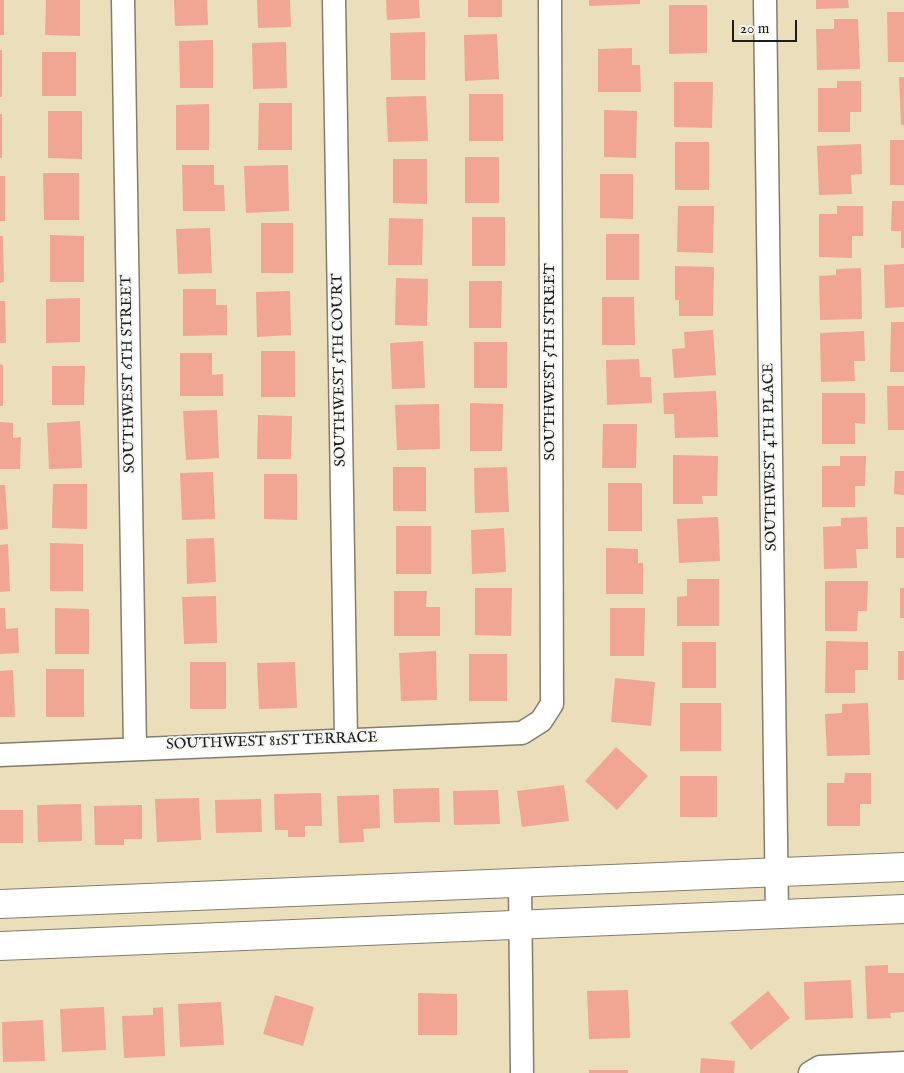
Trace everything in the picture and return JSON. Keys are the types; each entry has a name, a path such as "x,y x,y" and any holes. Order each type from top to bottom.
{"street":[{"name":"SOUTHWEST 6TH STREET","path":"123,0 135,748"},
{"name":"SOUTHWEST 5TH COURT","path":"334,0 346,739"},
{"name":"SOUTHWEST 5TH STREET","path":"541,721 552,704 550,0"},
{"name":"SOUTHWEST 4TH PLACE","path":"765,0 777,914"},
{"name":"SOUTHWEST 81ST TERRACE","path":"0,755 522,733 541,721"},
{"path":"0,904 904,867"},
{"path":"520,883 522,1073"},
{"path":"0,946 904,909"},
{"path":"810,1073 820,1067 904,1063"}],"building":[{"path":"0,0 4,0 4,35 0,35"},
{"path":"46,0 80,0 80,36 45,35"},
{"path":"174,0 207,0 208,25 175,26"},
{"path":"257,0 290,0 291,27 258,28"},
{"path":"386,0 419,0 420,18 387,20"},
{"path":"468,0 502,0 502,17 468,17"},
{"path":"589,0 640,0 640,4 589,6"},
{"path":"816,0 848,0 849,8 816,9"},
{"path":"669,5 707,5 707,53 669,54"},
{"path":"887,12 904,12 904,62 888,62"},
{"path":"834,19 858,19 860,69 817,70 816,29 834,29"},
{"path":"425,32 425,80 391,80 390,33"},
{"path":"497,34 499,79 465,81 464,35"},
{"path":"213,40 213,88 180,88 179,41"},
{"path":"286,42 287,88 253,89 252,43"},
{"path":"632,48 632,65 640,65 641,92 598,92 598,49"},
{"path":"0,50 2,50 2,97 0,97"},
{"path":"42,52 76,52 76,96 42,96"},
{"path":"899,77 904,77 904,125 901,125"},
{"path":"837,81 861,81 861,112 850,112 850,132 818,132 818,88 837,88"},
{"path":"674,82 713,82 712,128 674,127"},
{"path":"469,94 503,94 503,141 469,141"},
{"path":"426,96 428,141 388,142 386,97"},
{"path":"259,103 292,103 292,150 258,150"},
{"path":"209,104 209,150 176,150 176,105"},
{"path":"604,110 637,111 636,158 604,157"},
{"path":"48,111 82,111 82,159 48,158"},
{"path":"0,114 2,114 2,158 0,158"},
{"path":"890,140 904,140 904,185 890,185"},
{"path":"675,142 709,142 709,190 675,190"},
{"path":"861,144 862,174 851,175 852,194 819,195 817,146"},
{"path":"465,157 499,157 499,203 465,203"},
{"path":"393,159 427,159 427,204 393,203"},
{"path":"182,165 214,165 214,185 224,185 225,211 183,211"},
{"path":"288,165 289,211 246,213 244,166"},
{"path":"43,173 79,173 79,220 44,220"},
{"path":"600,174 633,174 633,219 600,218"},
{"path":"0,176 5,176 5,221 0,221"},
{"path":"892,201 904,201 904,248 901,248 901,231 891,231"},
{"path":"678,206 714,206 713,253 677,252"},
{"path":"837,206 863,206 863,236 852,236 852,258 819,257 819,214 837,214"},
{"path":"472,217 505,217 505,266 472,266"},
{"path":"389,218 423,219 422,265 388,265"},
{"path":"261,223 293,223 293,273 261,273"},
{"path":"210,228 212,273 178,274 176,229"},
{"path":"606,234 639,234 639,280 606,280"},
{"path":"50,235 84,236 84,282 50,282"},
{"path":"0,236 3,236 4,282 0,283"},
{"path":"904,264 904,307 885,308 884,265"},
{"path":"675,266 714,267 713,316 679,316 679,300 675,300"},
{"path":"861,268 862,319 820,320 819,276 836,275 836,269"},
{"path":"396,278 428,279 427,326 395,325"},
{"path":"469,281 502,281 501,328 469,328"},
{"path":"183,289 216,289 216,305 227,305 227,335 183,336"},
{"path":"290,291 291,335 257,337 256,292"},
{"path":"602,297 634,297 635,345 602,345"},
{"path":"80,298 80,342 46,343 46,299"},
{"path":"0,301 5,301 6,343 0,343"},
{"path":"891,322 904,322 904,372 890,372"},
{"path":"713,330 716,375 674,378 672,349 685,348 684,332"},
{"path":"864,331 865,361 854,361 855,381 821,382 820,333"},
{"path":"423,341 425,388 392,389 390,343"},
{"path":"474,342 507,342 507,388 474,388"},
{"path":"261,351 295,351 295,397 261,397"},
{"path":"180,353 212,353 212,375 223,374 223,396 180,396"},
{"path":"639,359 640,377 651,377 652,403 607,405 606,360"},
{"path":"0,364 3,365 3,406 0,406"},
{"path":"52,366 85,366 84,405 52,405"},
{"path":"887,386 904,386 904,430 888,430"},
{"path":"716,391 718,437 675,438 674,414 664,414 663,393"},
{"path":"822,393 865,393 865,424 855,423 855,444 822,444"},
{"path":"470,403 503,404 502,451 470,451"},
{"path":"439,404 440,449 397,450 395,405"},
{"path":"217,410 219,458 186,460 183,411"},
{"path":"258,415 292,416 291,459 257,459"},
{"path":"80,421 82,468 49,469 47,423"},
{"path":"0,422 13,423 13,438 21,437 20,469 0,469"},
{"path":"603,424 637,424 636,468 602,468"},
{"path":"673,455 718,456 717,496 702,496 703,504 673,504"},
{"path":"840,456 866,456 865,486 855,486 855,507 822,507 822,466 840,466"},
{"path":"393,467 426,467 426,511 393,511"},
{"path":"507,467 509,512 475,513 474,468"},
{"path":"895,471 904,471 904,495 894,494"},
{"path":"213,472 215,519 182,520 180,473"},
{"path":"264,474 297,474 297,520 264,519"},
{"path":"608,483 642,483 642,531 608,531"},
{"path":"53,484 87,484 87,529 52,528"},
{"path":"0,485 5,485 8,529 0,530"},
{"path":"718,517 720,561 679,563 677,519"},
{"path":"867,517 868,549 856,549 857,568 824,569 823,527 841,526 841,518"},
{"path":"396,526 431,526 431,574 396,574"},
{"path":"896,527 904,527 904,558 896,558"},
{"path":"504,528 506,572 472,574 471,530"},
{"path":"214,538 216,582 187,584 186,539"},
{"path":"50,543 83,544 83,591 50,591"},
{"path":"8,544 10,591 0,592 0,545"},
{"path":"606,548 638,549 638,563 643,563 643,594 606,594"},
{"path":"687,579 719,579 719,626 677,626 677,597 687,596"},
{"path":"825,581 868,581 867,611 858,611 857,631 825,631"},
{"path":"475,588 512,588 511,636 475,635"},
{"path":"900,588 904,588 904,618 900,618"},
{"path":"394,591 427,591 426,607 440,607 440,636 394,636"},
{"path":"216,596 217,643 184,644 182,597"},
{"path":"0,608 5,608 6,629 18,628 19,653 0,654"},
{"path":"55,608 89,609 89,654 55,654"},
{"path":"610,608 645,608 644,656 610,656"},
{"path":"826,641 868,642 868,670 855,670 855,693 825,693"},
{"path":"682,642 716,642 716,688 682,688"},
{"path":"436,651 437,700 401,701 399,653"},
{"path":"898,651 904,651 904,680 898,680"},
{"path":"469,654 507,654 507,701 469,701"},
{"path":"190,662 226,662 226,709 190,709"},
{"path":"295,662 297,708 259,709 257,663"},
{"path":"46,669 84,669 84,717 46,717"},
{"path":"13,670 15,717 0,717 0,671"},
{"path":"615,678 655,682 651,726 611,722"},
{"path":"680,703 721,703 721,751 680,751"},
{"path":"868,703 870,755 827,756 825,714 842,713 842,704"},
{"path":"616,747 648,776 617,810 585,781"},
{"path":"845,773 871,773 871,804 860,804 860,826 827,826 827,783 844,783"},
{"path":"680,776 717,776 717,817 680,817"},
{"path":"564,785 569,821 522,827 517,791"},
{"path":"439,788 440,822 394,823 393,789"},
{"path":"498,790 500,824 454,825 453,791"},
{"path":"321,793 322,826 305,826 305,837 288,837 288,830 275,830 274,794"},
{"path":"379,795 380,828 363,829 364,842 339,843 337,796"},
{"path":"199,798 201,840 157,842 155,799"},
{"path":"261,799 262,832 216,833 215,800"},
{"path":"81,804 82,841 38,842 37,805"},
{"path":"142,805 142,839 124,839 124,845 95,845 94,806"},
{"path":"0,810 23,810 23,843 0,843"},
{"path":"888,965 888,973 904,973 904,1012 890,1013 891,1018 867,1019 865,966"},
{"path":"851,980 853,1018 805,1020 804,982"},
{"path":"628,990 630,1038 589,1039 587,991"},
{"path":"768,991 790,1018 751,1050 730,1023"},
{"path":"418,993 457,994 457,1035 418,1035"},
{"path":"275,995 314,1007 303,1046 263,1034"},
{"path":"221,1002 224,1045 180,1047 178,1004"},
{"path":"104,1007 106,1050 62,1052 60,1009"},
{"path":"163,1007 165,1056 124,1058 122,1016 153,1015 153,1008"},
{"path":"43,1020 45,1061 3,1062 2,1022"},
{"path":"701,1058 735,1061 734,1073 700,1073"},
{"path":"589,1070 628,1070 628,1073 589,1073"}]}
